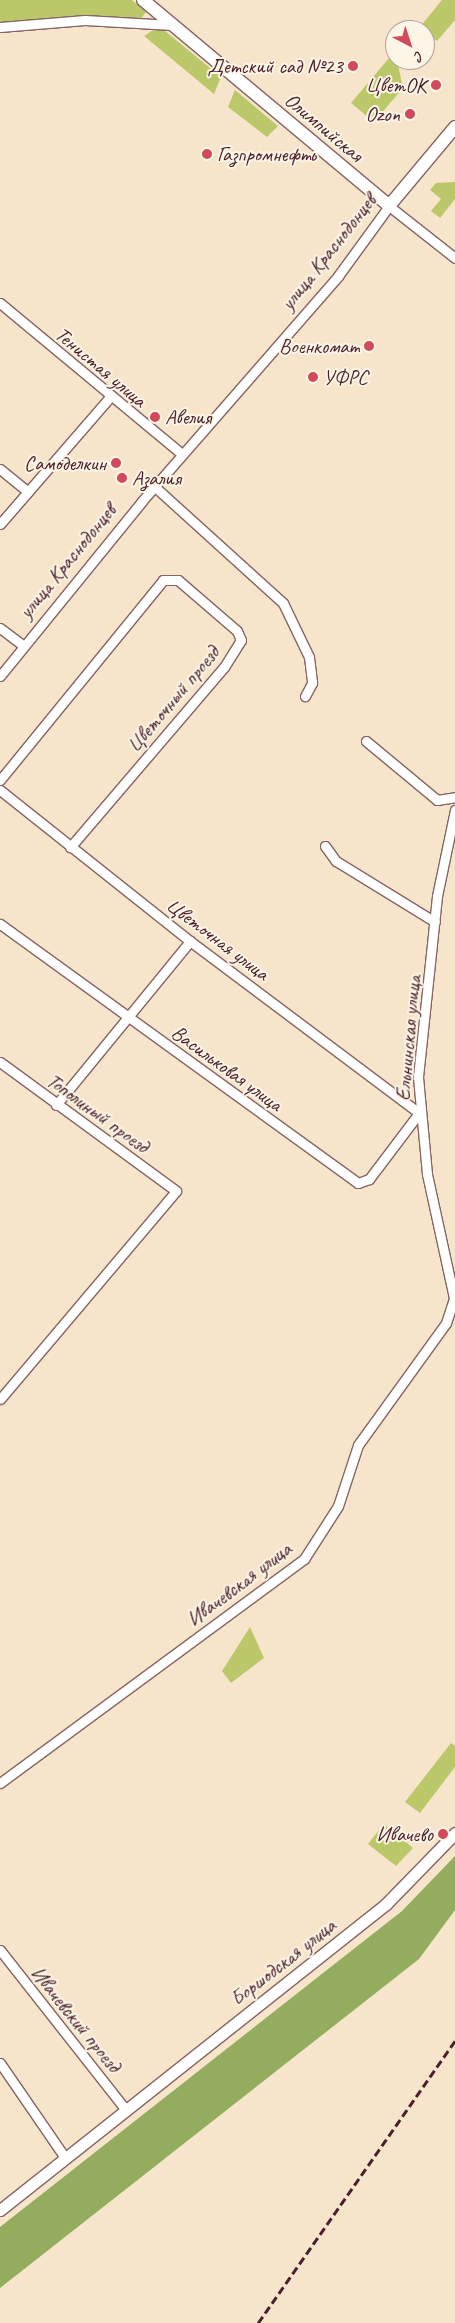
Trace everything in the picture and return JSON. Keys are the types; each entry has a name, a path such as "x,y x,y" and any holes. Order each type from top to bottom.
{"main road":[{"name":"Олимпийская","path":"142,0 390,206"},
{"name":"улица Краснодонцев","path":"390,206 455,127"}],"street":[{"path":"0,27 85,20 172,25"},
{"path":"390,206 455,258"},
{"name":"улица Краснодонцев","path":"0,676 182,454 338,276 390,206"},
{"name":"Тенистая улица","path":"0,303 109,398 182,454"},
{"path":"0,524 109,398"},
{"path":"0,469 28,492"},
{"path":"155,487 283,603 309,658 312,683 305,696"},
{"name":"Цветочный проезд","path":"0,780 163,580 178,580 237,631 241,640 224,667 70,847"},
{"path":"0,628 24,646"},
{"path":"366,741 437,800 455,797"},
{"name":"Цветочная улица","path":"0,790 190,941 419,1113"},
{"name":"Ельнинская улица","path":"454,1298 419,1113 418,1078 435,922 455,810"},
{"path":"325,846 336,861 435,922"},
{"name":"Васильковая улица","path":"1,928 358,1183 369,1179 419,1113"},
{"path":"56,1105 190,941"},
{"name":"Тополиный проезд","path":"0,1062 56,1105 176,1191 0,1399"},
{"name":"Ивачевская улица","path":"0,1783 304,1559 338,1506 358,1446 446,1323 454,1298"},
{"name":"Боршодская улица","path":"0,2210 386,1904 455,1833"},
{"name":"Ивачевский проезд","path":"0,1950 126,2110"},
{"path":"0,2063 66,2159"}],"green space":[{"path":"0,0 132,0 146,12 137,24 0,24"},
{"path":"442,0 455,0 455,20 437,41 435,40 435,20 426,20"},
{"path":"159,26 221,77 214,94 144,36"},
{"path":"385,63 385,70 399,70 403,88 374,122 351,103"},
{"path":"235,90 278,126 267,137 228,107"},
{"path":"455,182 455,199 440,218 431,211 441,199 430,190 436,183"},
{"path":"250,1627 264,1658 231,1683 222,1671"},
{"path":"451,1743 455,1746 455,1767 420,1813 405,1802"},
{"path":"384,1824 413,1848 396,1866 368,1844"},
{"path":"455,1856 455,1910 419,1959 0,2288 0,2227 402,1911"}],"railway":[{"path":"258,2323 455,2041"}],"place":[{"name":"Детский сад №23","path":"353,66"},
{"name":"ЦветОК","path":"436,85"},
{"name":"Ozon","path":"410,114"},
{"name":"Газпромнефть","path":"207,154"},
{"name":"Военкомат","path":"369,346"},
{"name":"УФРС","path":"313,377"},
{"name":"Авелия","path":"155,417"},
{"name":"Самоделкин","path":"116,463"},
{"name":"Азалия","path":"122,478"},
{"name":"Ивачево","path":"443,1834"}]}
